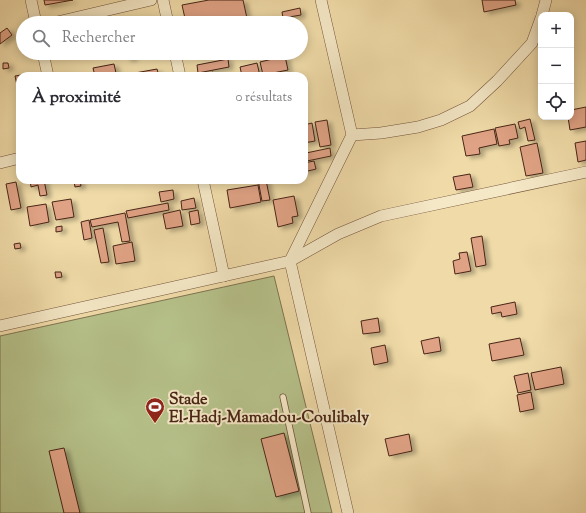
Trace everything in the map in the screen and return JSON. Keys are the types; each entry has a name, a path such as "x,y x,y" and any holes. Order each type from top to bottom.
{"street":[{"path":"31,0 34,16"},
{"path":"83,16 152,0"},
{"path":"163,0 166,16"},
{"path":"321,0 352,134 290,261 348,513"},
{"path":"543,12 546,0"},
{"path":"352,134 381,133 418,127 441,120 470,106 497,81 532,43 538,26"},
{"path":"45,60 47,72"},
{"path":"177,60 179,72"},
{"path":"0,162 16,159"},
{"path":"0,326 290,261 338,234 381,216 586,172"},
{"path":"204,184 224,276"}],"lane":[{"path":"283,397 308,513"}],"green space":[{"name":"Stade El-Hadj-Mamadou-Coulibaly","path":"274,276 332,513 0,513 0,336"}],"building":[{"path":"44,0 73,0 45,5"},
{"path":"209,0 243,0 246,16 184,16 182,5"},
{"path":"482,0 515,0 516,5 484,12"},
{"path":"300,8 301,15 283,16 282,12"},
{"path":"7,28 12,35 0,44 0,33"},
{"path":"228,60 229,67 198,72 197,65"},
{"path":"268,60 286,60 288,70 278,72 262,72 260,62"},
{"path":"3,63 8,63 9,68 3,69"},
{"path":"257,63 259,72 241,72 240,67"},
{"path":"114,64 116,72 94,72 93,68"},
{"path":"157,69 158,72 140,72"},
{"path":"586,107 586,127 570,130 568,120 574,120 574,109"},
{"path":"530,119 535,140 528,141 525,127 520,129 518,122"},
{"path":"327,120 331,145 320,147 315,122"},
{"path":"312,123 315,141 308,142 308,124"},
{"path":"515,124 518,138 509,140 510,144 499,146 495,128"},
{"path":"494,129 497,144 479,148 480,154 466,156 462,136"},
{"path":"586,141 586,160 578,162 575,143"},
{"path":"537,143 543,173 526,176 520,147"},
{"path":"330,148 331,156 308,161 308,153"},
{"path":"314,161 316,169 308,171 308,162"},
{"path":"470,174 473,187 456,190 453,177"},
{"path":"16,182 21,208 11,210 6,184"},
{"path":"31,184 45,184 47,195 40,196 38,185 31,187"},
{"path":"74,184 81,184 81,186 75,187"},
{"path":"259,184 267,184 270,200 262,201"},
{"path":"258,185 261,202 230,208 227,190"},
{"path":"173,190 174,199 161,202 159,192"},
{"path":"294,196 298,216 292,217 293,223 278,227 273,200"},
{"path":"194,198 196,208 182,210 181,201"},
{"path":"71,199 74,217 56,220 52,202"},
{"path":"168,203 169,210 128,218 126,211"},
{"path":"46,204 49,222 30,226 27,207"},
{"path":"180,210 183,226 166,229 163,214"},
{"path":"198,210 200,223 191,225 189,212"},
{"path":"125,213 130,241 122,242 118,222 92,227 90,220"},
{"path":"89,220 92,238 84,240 81,222"},
{"path":"62,226 62,231 56,232 56,227"},
{"path":"103,228 109,262 101,263 94,230"},
{"path":"482,236 486,265 476,267 471,238"},
{"path":"132,242 135,261 116,264 113,246"},
{"path":"20,243 21,248 15,249 14,244"},
{"path":"467,252 471,271 455,274 453,261 460,259 459,253"},
{"path":"55,272 61,272 62,277 56,278"},
{"path":"515,302 517,314 502,317 501,312 492,314 491,307"},
{"path":"378,318 380,332 363,334 361,321"},
{"path":"439,337 441,351 424,354 421,341"},
{"path":"520,338 524,355 492,361 489,344"},
{"path":"385,345 388,362 374,365 371,348"},
{"path":"561,367 564,384 535,390 531,373"},
{"path":"528,373 531,390 518,393 514,376"},
{"path":"531,392 534,409 520,412 517,395"},
{"path":"284,433 299,491 276,497 261,439"},
{"path":"409,434 412,451 389,456 385,439"},
{"path":"64,448 80,513 64,513 49,451"}],"place":[{"name":"Stade El-Hadj-Mamadou-Coulibaly","path":"155,424"}]}
